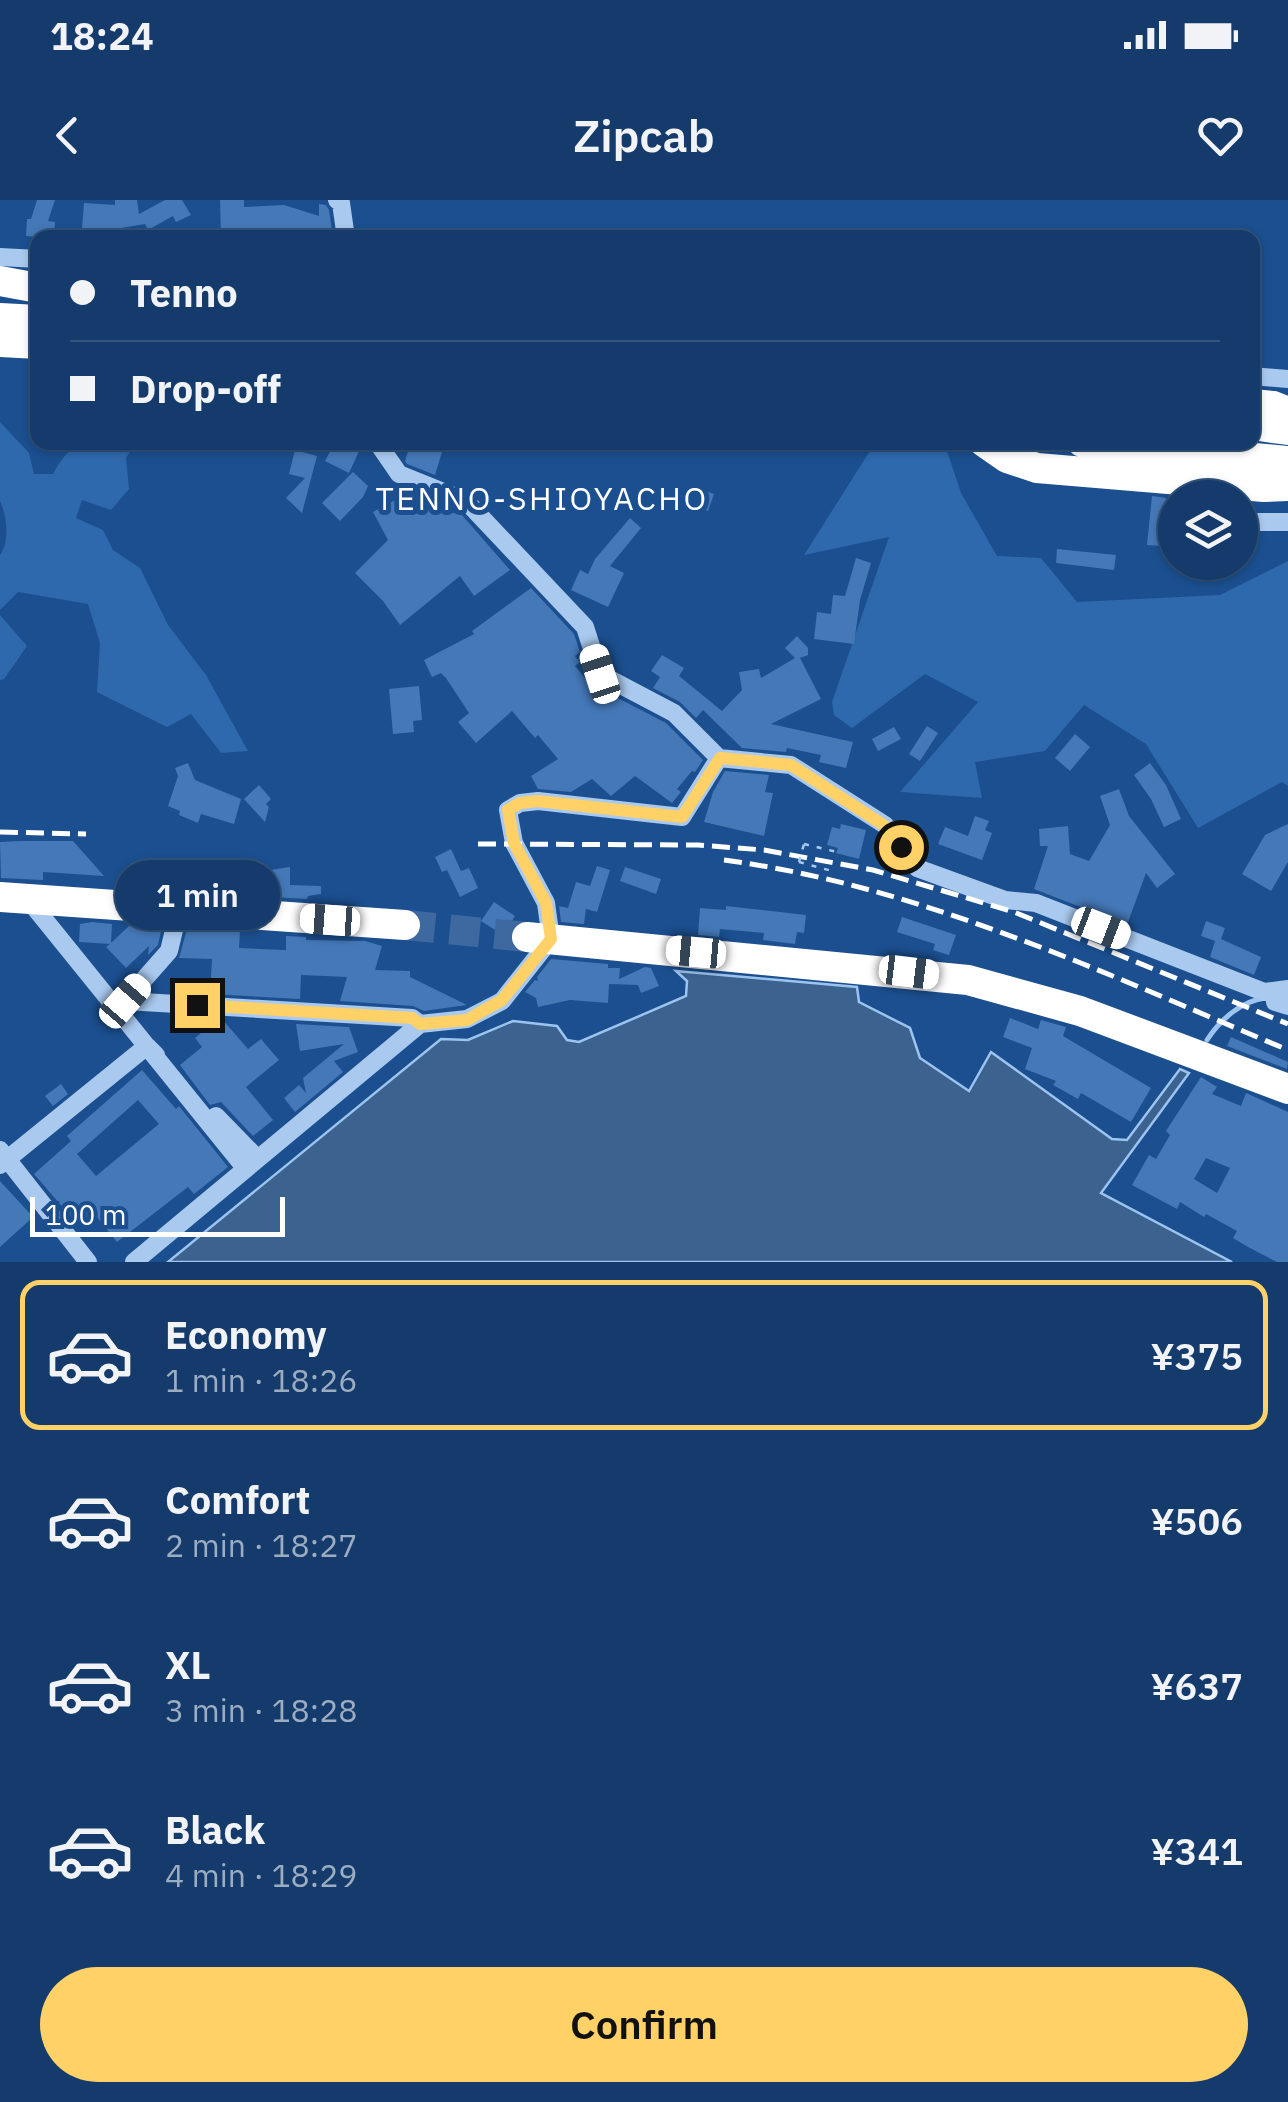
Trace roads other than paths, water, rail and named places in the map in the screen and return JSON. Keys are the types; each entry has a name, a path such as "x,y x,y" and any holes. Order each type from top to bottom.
{"highway":[{"path":"0,282 30,287"},
{"path":"0,318 30,320"},
{"path":"0,342 30,344"},
{"path":"1260,406 1288,412"},
{"path":"1260,426 1288,430"},
{"path":"996,450 1037,468 1264,488 1288,486"},
{"path":"1169,450 1288,461"},
{"path":"13,898 405,925"},
{"path":"539,938 968,980 1080,1010 1288,1088"}],"street":[{"path":"336,200 342,203 345,230"},
{"path":"0,256 30,258"},
{"path":"1260,377 1288,379"},
{"path":"383,450 400,474 466,501 584,627 600,674 674,712 720,758 791,765 885,826 918,868 1005,900 1036,902 1280,996"},
{"path":"1258,522 1288,522"},
{"path":"134,1262 420,1024 467,1020 502,1000 539,938 546,903 514,843 508,810 520,803 538,801 682,817 720,758"},
{"path":"13,898 117,1000 148,1046 250,1162"},
{"path":"117,1000 168,951 178,909"},
{"path":"117,1000 412,1018 420,1024"},
{"path":"88,1262 3,1158 148,1046"}],"waterway":[{"path":"1207,1040 1232,1013 1265,998"}],"tunnel":[{"path":"405,925 527,937"}],"railway":[{"path":"0,832 86,834"},
{"path":"478,844 698,845 764,850 873,870 1014,912 1288,1024"},
{"path":"724,860 870,890 941,912 1082,963 1288,1050"}],"district":[{"name":"TENNO-SHIOYACHO","path":"542,498"}]}
